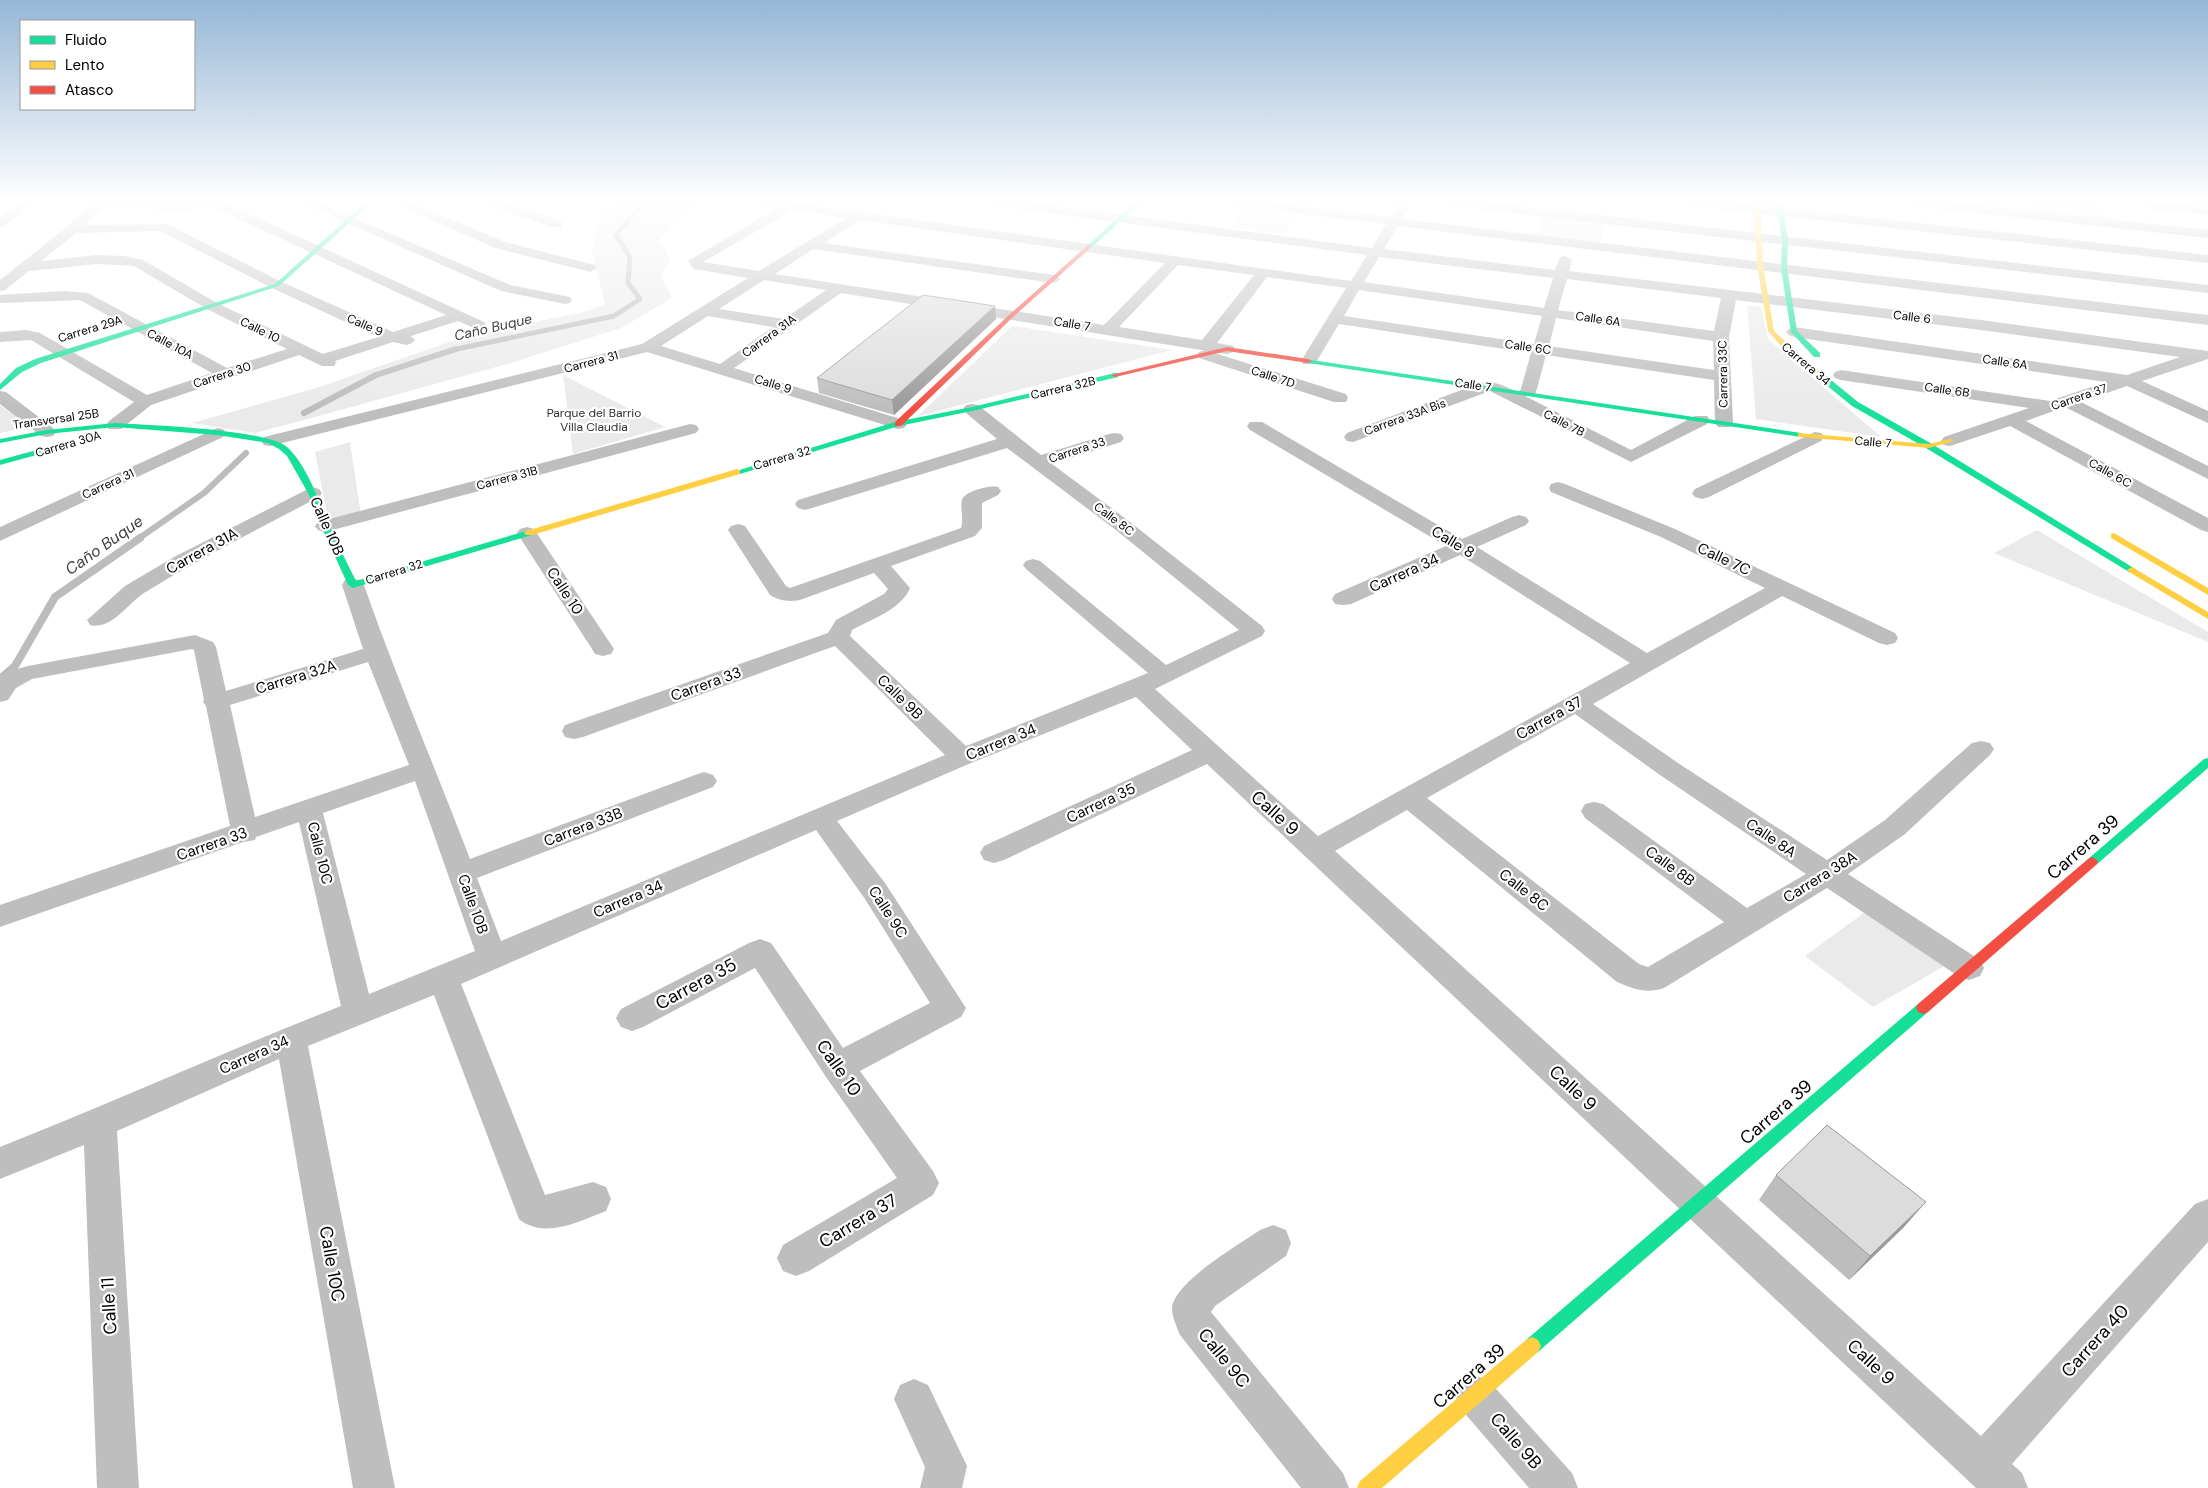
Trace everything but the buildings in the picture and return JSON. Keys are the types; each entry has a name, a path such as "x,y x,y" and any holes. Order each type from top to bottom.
{"street":[{"path":"0,287 18,271"},
{"name":"Calle 10","path":"155,271 212,306 325,362 391,337"},
{"name":"Calle 9","path":"250,271 391,337 407,340"},
{"name":"Carrera 29A","path":"0,388 19,370 64,352 277,285 292,271"},
{"path":"360,271 479,325"},
{"path":"467,271 506,288 565,300"},
{"name":"Calle 7","path":"736,271 1108,330 1206,350 1227,348 1528,392 1815,437 1929,446 2208,616"},
{"name":"Carrera 31","path":"270,441 648,347 767,271"},
{"path":"1000,271 1054,279"},
{"name":"Carrera 32","path":"353,585 898,424 1012,315 1063,271"},
{"path":"1108,330 1164,271"},
{"name":"Calle 6A","path":"1251,271 1721,336"},
{"path":"1309,361 1364,271"},
{"name":"Calle 6","path":"1532,271 2206,354"},
{"path":"1528,392 1562,271"},
{"name":"Carrera 34","path":"1761,271 1771,331 1791,352 1854,404 1929,446"},
{"name":"Carrera 34","path":"1784,271 1794,332 1834,369 1863,389"},
{"path":"1812,271 2208,320"},
{"path":"2008,271 2020,297"},
{"path":"2053,271 2208,289"},
{"path":"1206,350 1263,273"},
{"name":"Carrera 31A","path":"723,370 785,324 840,287"},
{"name":"Calle 10A","path":"0,299 78,295 225,374"},
{"name":"Carrera 33C","path":"1724,423 1721,336 1729,296"},
{"path":"907,312 922,300"},
{"path":"704,311 785,324"},
{"path":"391,337 459,316"},
{"name":"Calle 6C","path":"1334,319 1722,376"},
{"name":"Calle 6A","path":"1794,332 2127,380 2208,418"},
{"path":"0,337 31,335 64,352 145,401 116,425"},
{"name":"Calle 9","path":"648,347 803,393 898,424"},
{"name":"Carrera 30","path":"145,401 299,350"},
{"name":"Calle 7D","path":"1206,350 1340,398"},
{"name":"Carrera 32B","path":"898,424 972,409 1206,350"},
{"name":"Carrera 37","path":"1950,441 2206,354"},
{"path":"2184,361 2208,372"},
{"name":"Calle 6B","path":"1834,369 2060,404 2208,473"},
{"path":"803,393 818,382"},
{"name":"Carrera 33A Bis","path":"1353,437 1491,388"},
{"name":"Calle 7B","path":"1491,388 1631,457"},
{"path":"0,396 47,432"},
{"name":"Calle 8C","path":"972,409 1010,441 1124,526 1254,631"},
{"name":"Carrera 33C","path":"1631,457 1700,420"},
{"name":"Calle 6C","path":"2012,420 2208,526"},
{"name":"Calle 10B","path":"116,425 136,425 270,441 282,447 290,455 312,493 325,526 353,585 376,652 423,769 492,956"},
{"name":"Transversal 25B","path":"0,441 47,432 116,425"},
{"name":"Carrera 30A","path":"0,463 136,425"},
{"name":"Calle 8","path":"1256,426 1462,547 1646,663"},
{"name":"Carrera 31B","path":"325,526 690,429"},
{"path":"1934,432 1967,451"},
{"name":"Carrera 31","path":"0,535 217,434"},
{"path":"1702,493 1815,437"},
{"name":"Carrera 33","path":"1039,462 1115,438"},
{"path":"805,504 1010,441"},
{"path":"1929,446 1950,441"},
{"name":"Calle 7C","path":"1558,488 1668,533 1887,638"},
{"path":"738,530 778,590 786,595 878,565 968,532 972,528 972,500 992,491"},
{"name":"Carrera 31A","path":"98,620 133,591 181,561 312,493"},
{"name":"Carrera 34","path":"1343,599 1519,521"},
{"path":"2105,531 2208,592"},
{"name":"Calle 10","path":"527,533 603,649"},
{"path":"839,637 840,630 844,625 892,599 898,593 899,588 878,565"},
{"name":"Calle 9","path":"1033,565 1151,681 1208,753 1995,1477"},
{"name":"Carrera 37","path":"1315,850 1782,587"},
{"name":"Carrera 34","path":"0,1163 100,1123 291,1039 443,978 962,757 1151,681 1254,631"},
{"name":"Carrera 33","path":"574,731 839,637"},
{"name":"Calle 9B","path":"839,637 962,757"},
{"path":"5,687 28,673 184,644 200,644 205,647 215,702 245,833"},
{"name":"Carrera 32A","path":"215,702 376,652"},
{"name":"Calle 8A","path":"1576,703 1669,769 1826,875 1969,968"},
{"name":"Carrera 38A","path":"1642,979 1653,979 1826,875 1895,827 1981,749"},
{"name":"Carrera 35","path":"994,853 1208,753"},
{"name":"Carrera 39","path":"1367,1488 2208,762"},
{"name":"Carrera 33","path":"0,916 245,833 423,769"},
{"name":"Carrera 33B","path":"462,873 704,781"},
{"name":"Calle 8C","path":"1408,797 1628,973 1642,979"},
{"name":"Calle 10C","path":"309,810 358,1013"},
{"name":"Calle 8B","path":"1594,811 1745,922"},
{"name":"Calle 9C","path":"821,818 875,891 950,1008 838,1067"},
{"name":"Calle 10","path":"760,951 838,1067 921,1183"},
{"name":"Carrera 35","path":"632,1018 760,951"},
{"path":"443,978 532,1206 538,1212 551,1212 593,1198"},
{"name":"Calle 10C","path":"291,1039 368,1485"},
{"name":"Calle 11","path":"100,1123 118,1488"},
{"name":"Carrera 37","path":"796,1258 921,1183"},
{"name":"Carrera 40","path":"1995,1477 2208,1216"},
{"name":"Calle 9C","path":"1273,1243 1202,1293 1190,1308 1194,1321 1328,1488"},
{"name":"Calle 9B","path":"1475,1394 1557,1488"},
{"path":"914,1399 946,1466 941,1488"}],"green space":[{"path":"597,271 664,271 661,276 672,298 621,328 507,364 255,433 192,423 316,388 467,336 584,312 605,304"},
{"path":"1747,305 1761,307 1768,339 1881,437 1756,419"},
{"path":"1012,326 1172,350 918,416"},
{"name":"Parque del Barrio Villa Claudia","path":"563,375 665,427 573,454"},
{"path":"0,405 30,427 0,433"},
{"path":"350,442 361,516 329,524 315,452"},
{"path":"2037,530 2208,632 2208,642 1994,553"},
{"path":"1865,912 1948,964 1873,1007 1805,956"}],"waterway":[{"name":"Caño Buque","path":"455,349 614,316 640,299 628,283 629,271"},
{"name":"Caño Buque","path":"304,413 376,375 455,349"},
{"name":"Caño Buque","path":"138,539 204,493 246,453"},
{"name":"Caño Buque","path":"0,679 15,666 55,597 140,538"}],"traffic: fast":[{"path":"0,388 19,370 38,361 277,285 292,271"},
{"path":"1785,271 1794,332 1817,355"},
{"path":"1308,361 1801,435"},
{"path":"737,472 898,424 972,409 1115,375"},
{"path":"1822,377 1855,404 1929,446 2132,570"},
{"path":"0,441 47,432 115,425 217,433 270,441 282,447 290,455 312,493 325,526 353,585 529,533"},
{"path":"0,463 66,444"},
{"path":"2092,862 2208,762"},
{"path":"1532,1346 1923,1008"}],"traffic: slow":[{"path":"1761,271 1771,331 1791,352 1822,377"},
{"path":"1801,435 1929,446 1950,441"},
{"path":"529,533 737,472"},
{"path":"2114,536 2208,592"},
{"path":"2132,570 2208,616"},
{"path":"1367,1488 1532,1346"}],"traffic: jam":[{"path":"898,424 1012,315 1061,271"},
{"path":"1115,375 1227,349 1308,361"},
{"path":"1923,1008 2092,862"}]}
